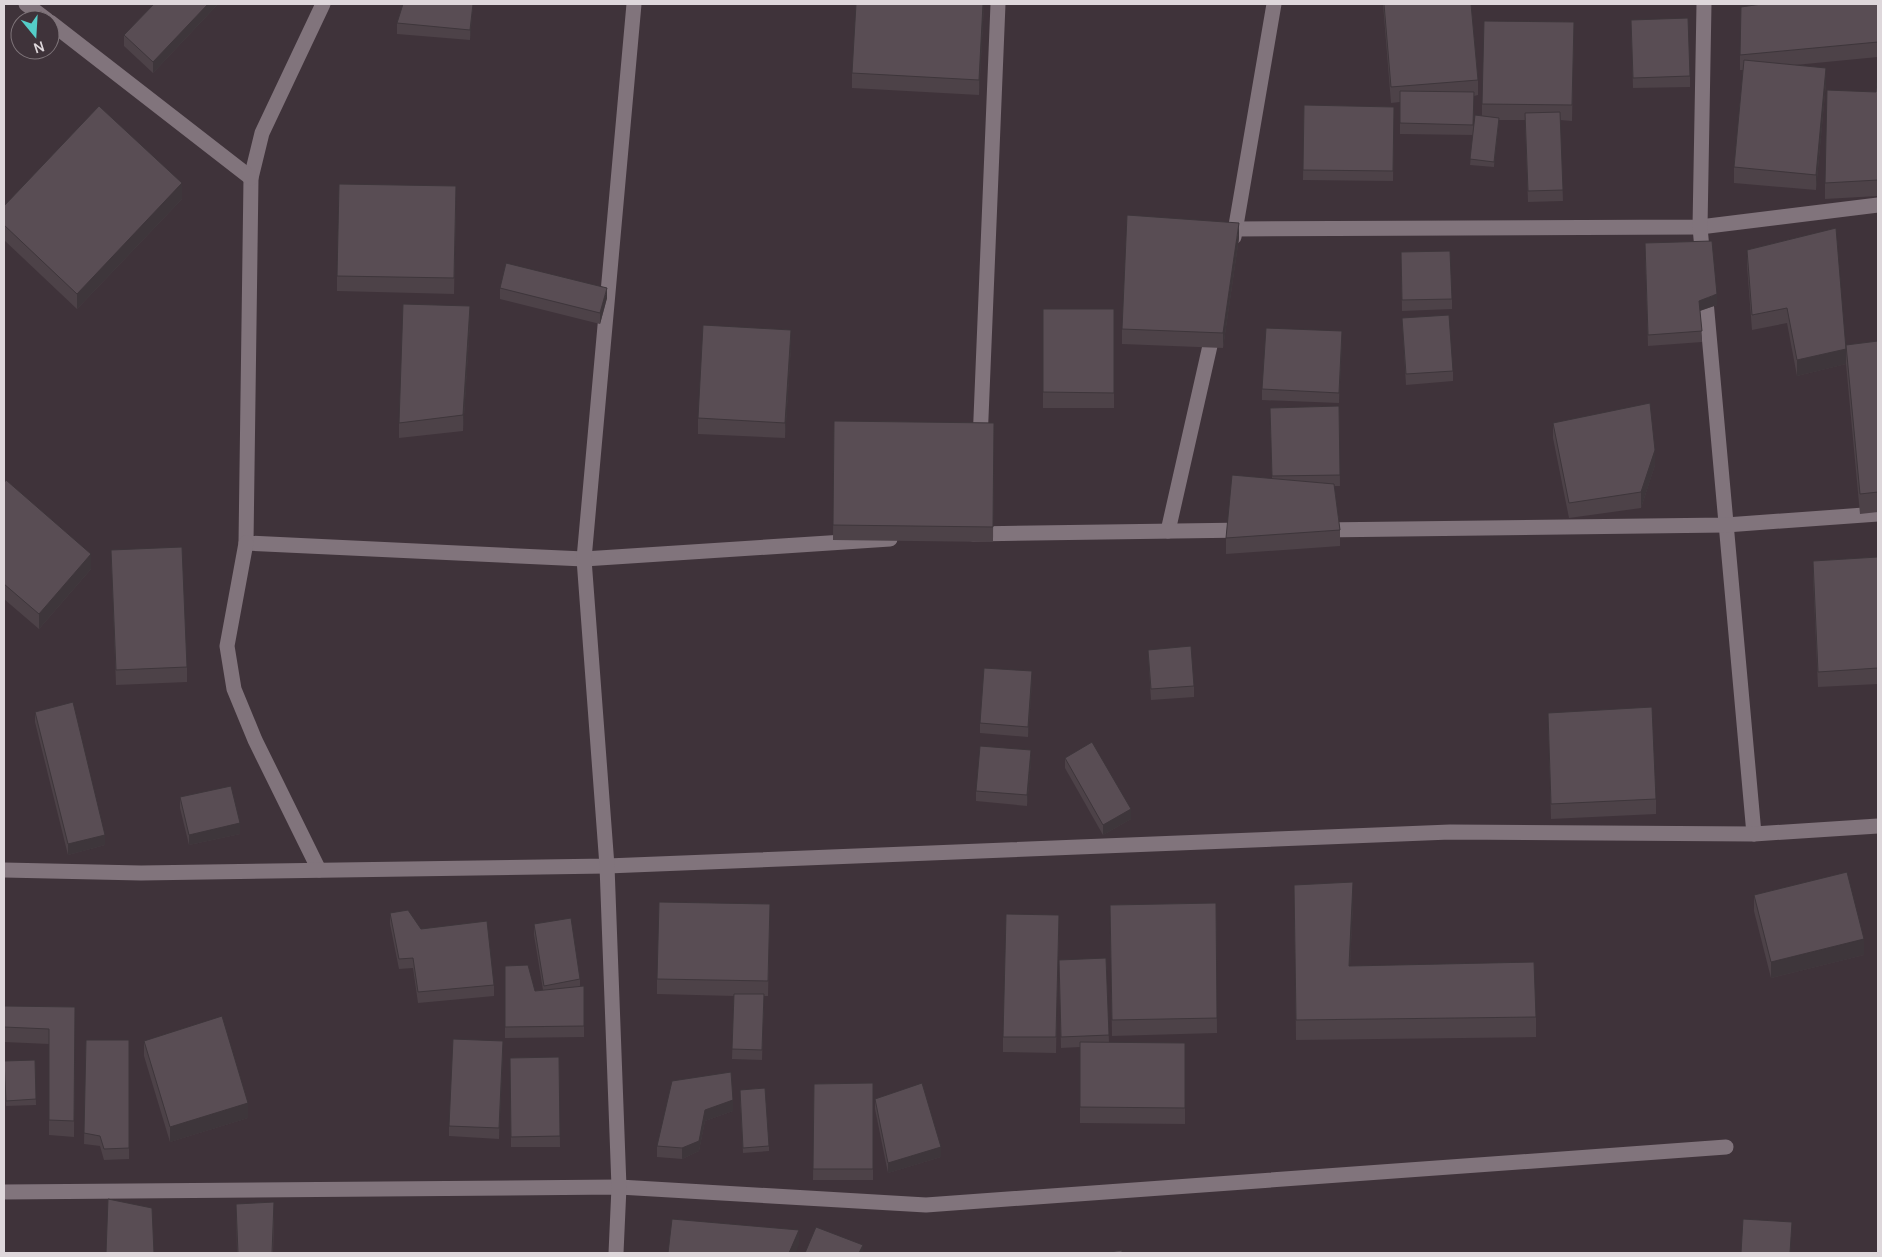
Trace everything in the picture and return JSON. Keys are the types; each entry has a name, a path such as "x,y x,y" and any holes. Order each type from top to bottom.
{"street":[{"path":"319,870 255,740 234,689 227,646 246,543 251,178 262,133 323,4"},
{"path":"616,1253 619,1187 607,866 584,559 634,4"},
{"path":"980,455 998,4"},
{"path":"1232,249 1274,4"},
{"path":"1704,4 1700,227 1754,834"},
{"path":"60,30 251,178"},
{"path":"1236,229 1700,227 1878,204"},
{"path":"1168,531 1216,317"},
{"path":"976,534 977,514"},
{"path":"1308,530 1726,525 1878,514"},
{"path":"957,535 1258,530"},
{"path":"246,543 584,559 908,538"},
{"path":"4,870 141,873 607,866 1450,832 1754,834 1878,826"},
{"path":"4,1192 619,1187 926,1205 1726,1148"}],"building":[{"path":"154,4 208,4 153,62 124,35"},
{"path":"403,4 473,4 470,30 397,23"},
{"path":"856,4 983,4 979,80 852,73"},
{"path":"1384,4 1471,4 1478,80 1391,87"},
{"path":"1762,4 1878,4 1878,42 1740,55 1741,7"},
{"path":"1688,18 1690,76 1633,78 1631,20"},
{"path":"1484,21 1574,22 1572,105 1482,104"},
{"path":"1744,60 1826,68 1816,175 1734,167"},
{"path":"1878,72 1878,180 1825,183 1827,90 1876,92"},
{"path":"1400,91 1474,92 1473,125 1400,123"},
{"path":"1304,105 1394,107 1393,171 1303,170"},
{"path":"99,106 182,183 77,294 4,225 4,206"},
{"path":"1560,112 1563,190 1528,191 1525,113"},
{"path":"1475,115 1499,118 1494,162 1470,159"},
{"path":"339,184 456,186 454,278 337,276"},
{"path":"1127,215 1239,223 1223,333 1122,329"},
{"path":"1836,228 1846,349 1797,360 1787,308 1752,315 1747,250"},
{"path":"1712,241 1717,294 1699,301 1702,331 1648,335 1645,243"},
{"path":"1450,251 1452,299 1402,300 1401,252"},
{"path":"506,263 607,288 600,313 500,288"},
{"path":"403,304 470,306 463,415 399,423"},
{"path":"1043,309 1114,309 1114,393 1043,392"},
{"path":"1449,315 1453,371 1406,374 1402,318"},
{"path":"703,325 791,330 785,423 698,418"},
{"path":"1266,328 1342,331 1339,393 1262,389"},
{"path":"1878,341 1878,492 1860,494 1846,345"},
{"path":"1650,403 1655,450 1641,492 1569,503 1553,423"},
{"path":"1339,406 1340,475 1272,476 1270,408"},
{"path":"834,421 994,423 993,527 833,525"},
{"path":"1232,475 1334,484 1340,530 1226,538"},
{"path":"6,480 91,554 39,614 4,584 4,483"},
{"path":"182,547 187,667 116,670 111,550"},
{"path":"1878,557 1878,668 1818,672 1813,561"},
{"path":"1191,646 1194,686 1151,689 1148,650"},
{"path":"984,668 1032,671 1028,727 980,723"},
{"path":"73,702 105,835 68,844 35,712"},
{"path":"1652,707 1656,799 1551,804 1548,713"},
{"path":"1092,742 1131,809 1103,825 1065,758"},
{"path":"980,746 1031,750 1027,795 976,791"},
{"path":"231,786 240,823 189,835 180,797"},
{"path":"1847,872 1864,939 1771,962 1754,895"},
{"path":"1353,882 1349,966 1534,962 1536,1017 1296,1020 1294,885"},
{"path":"659,902 770,904 768,981 657,979"},
{"path":"1216,903 1217,1018 1112,1020 1110,905"},
{"path":"408,910 421,929 487,921 494,985 418,992 413,958 399,959 390,913"},
{"path":"1006,914 1059,915 1056,1037 1003,1037"},
{"path":"571,918 580,979 544,986 534,924"},
{"path":"1106,958 1109,1035 1061,1037 1059,960"},
{"path":"528,965 535,991 584,986 584,1026 505,1027 505,966"},
{"path":"734,994 764,994 762,1050 732,1049"},
{"path":"4,1006 75,1007 74,1121 49,1120 49,1029 4,1027"},
{"path":"222,1016 248,1103 170,1127 144,1041"},
{"path":"453,1039 503,1041 499,1128 449,1126"},
{"path":"86,1040 129,1040 129,1148 104,1149 100,1136 84,1133"},
{"path":"1080,1042 1185,1043 1185,1108 1080,1107"},
{"path":"559,1057 560,1136 511,1137 510,1058"},
{"path":"35,1060 36,1099 6,1101 4,1061"},
{"path":"731,1072 733,1100 705,1110 699,1141 682,1148 657,1146 672,1081"},
{"path":"873,1083 873,1169 813,1169 814,1084"},
{"path":"922,1083 941,1147 888,1163 875,1099"},
{"path":"765,1088 769,1146 743,1148 740,1090"},
{"path":"108,1199 152,1208 154,1253 106,1253"},
{"path":"274,1202 272,1253 238,1253 236,1204"},
{"path":"672,1219 799,1230 789,1253 668,1253"},
{"path":"1743,1219 1792,1222 1790,1253 1741,1253"},
{"path":"816,1227 863,1245 859,1253 805,1253"},
{"path":"1122,1250 1122,1253 1104,1253"}]}
